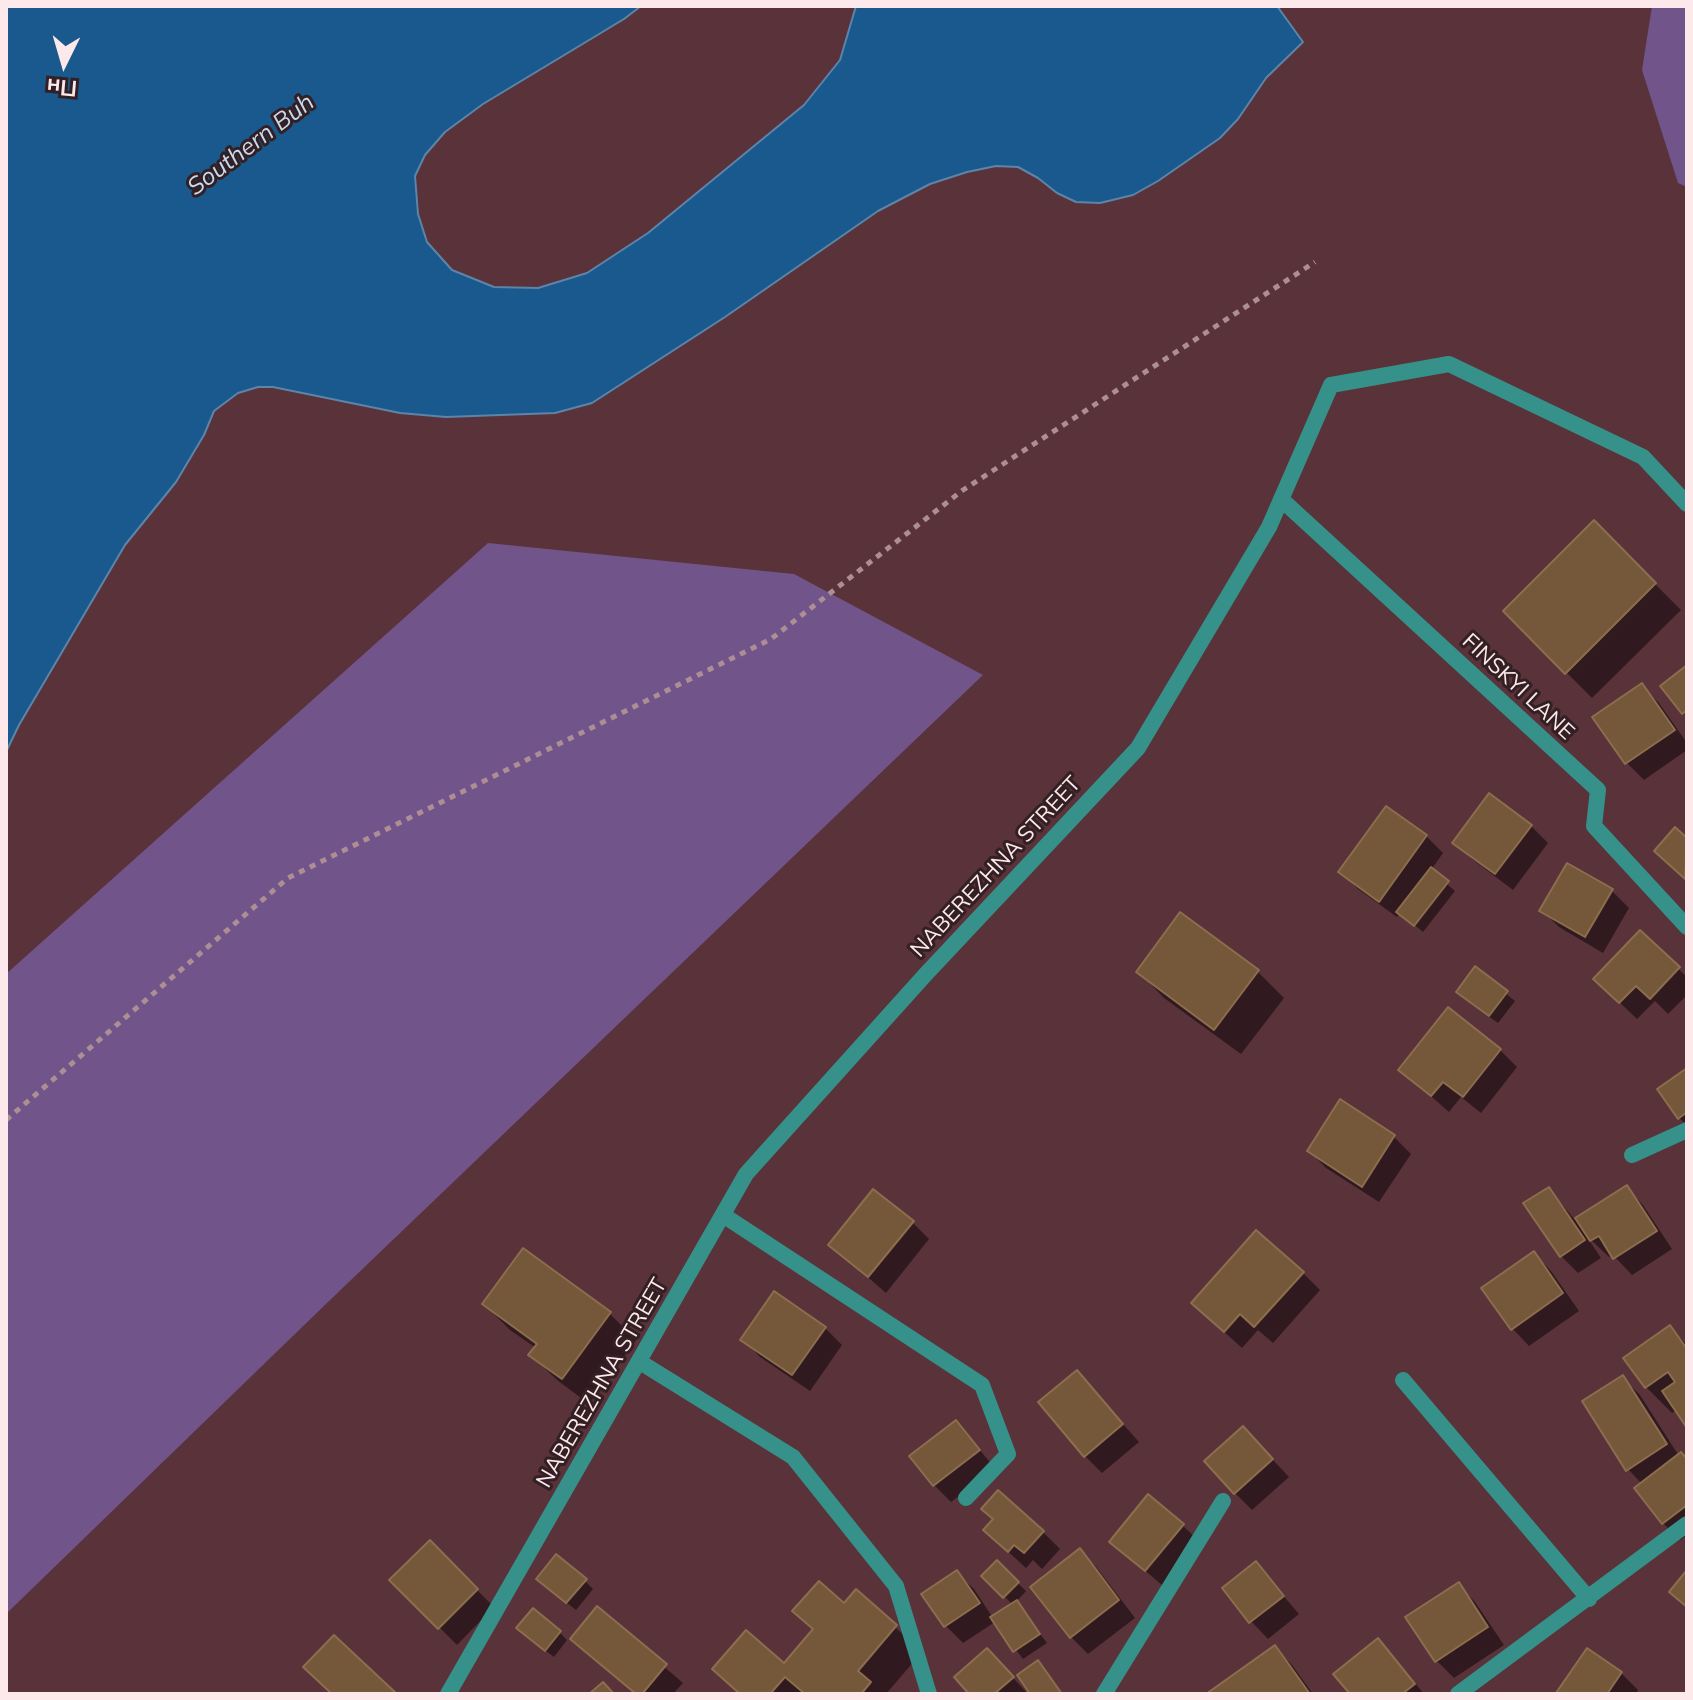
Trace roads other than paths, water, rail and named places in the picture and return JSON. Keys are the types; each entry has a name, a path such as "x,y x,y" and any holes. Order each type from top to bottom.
{"street":[{"name":"NABEREZHNA STREET","path":"448,1694 746,1174 925,975 1138,748 1269,527 1331,385 1449,364 1643,457 1687,504"},
{"name":"FINSKYI LANE","path":"1281,499 1598,790 1594,826 1687,927"},
{"path":"1632,1155 1687,1130"},
{"path":"723,1215 982,1385 1008,1454 966,1498"},
{"path":"640,1362 793,1457 896,1586 929,1694"},
{"path":"1403,1380 1589,1599"},
{"path":"1104,1694 1223,1501"},
{"path":"1458,1694 1687,1524"}],"water":[{"name":"Southern Buh","path":"6,6 641,6 483,104 445,132 425,155 415,176 418,214 427,242 452,270 494,287 538,288 587,273 648,233 804,105 840,60 856,6 1277,6 1303,42 1266,78 1238,119 1220,138 1133,195 1100,203 1076,202 1018,167 996,166 930,184 878,211 725,317 592,403 555,413 446,417 400,413 273,387 258,387 238,393 214,411 204,435 176,482 125,545 6,752"}]}
